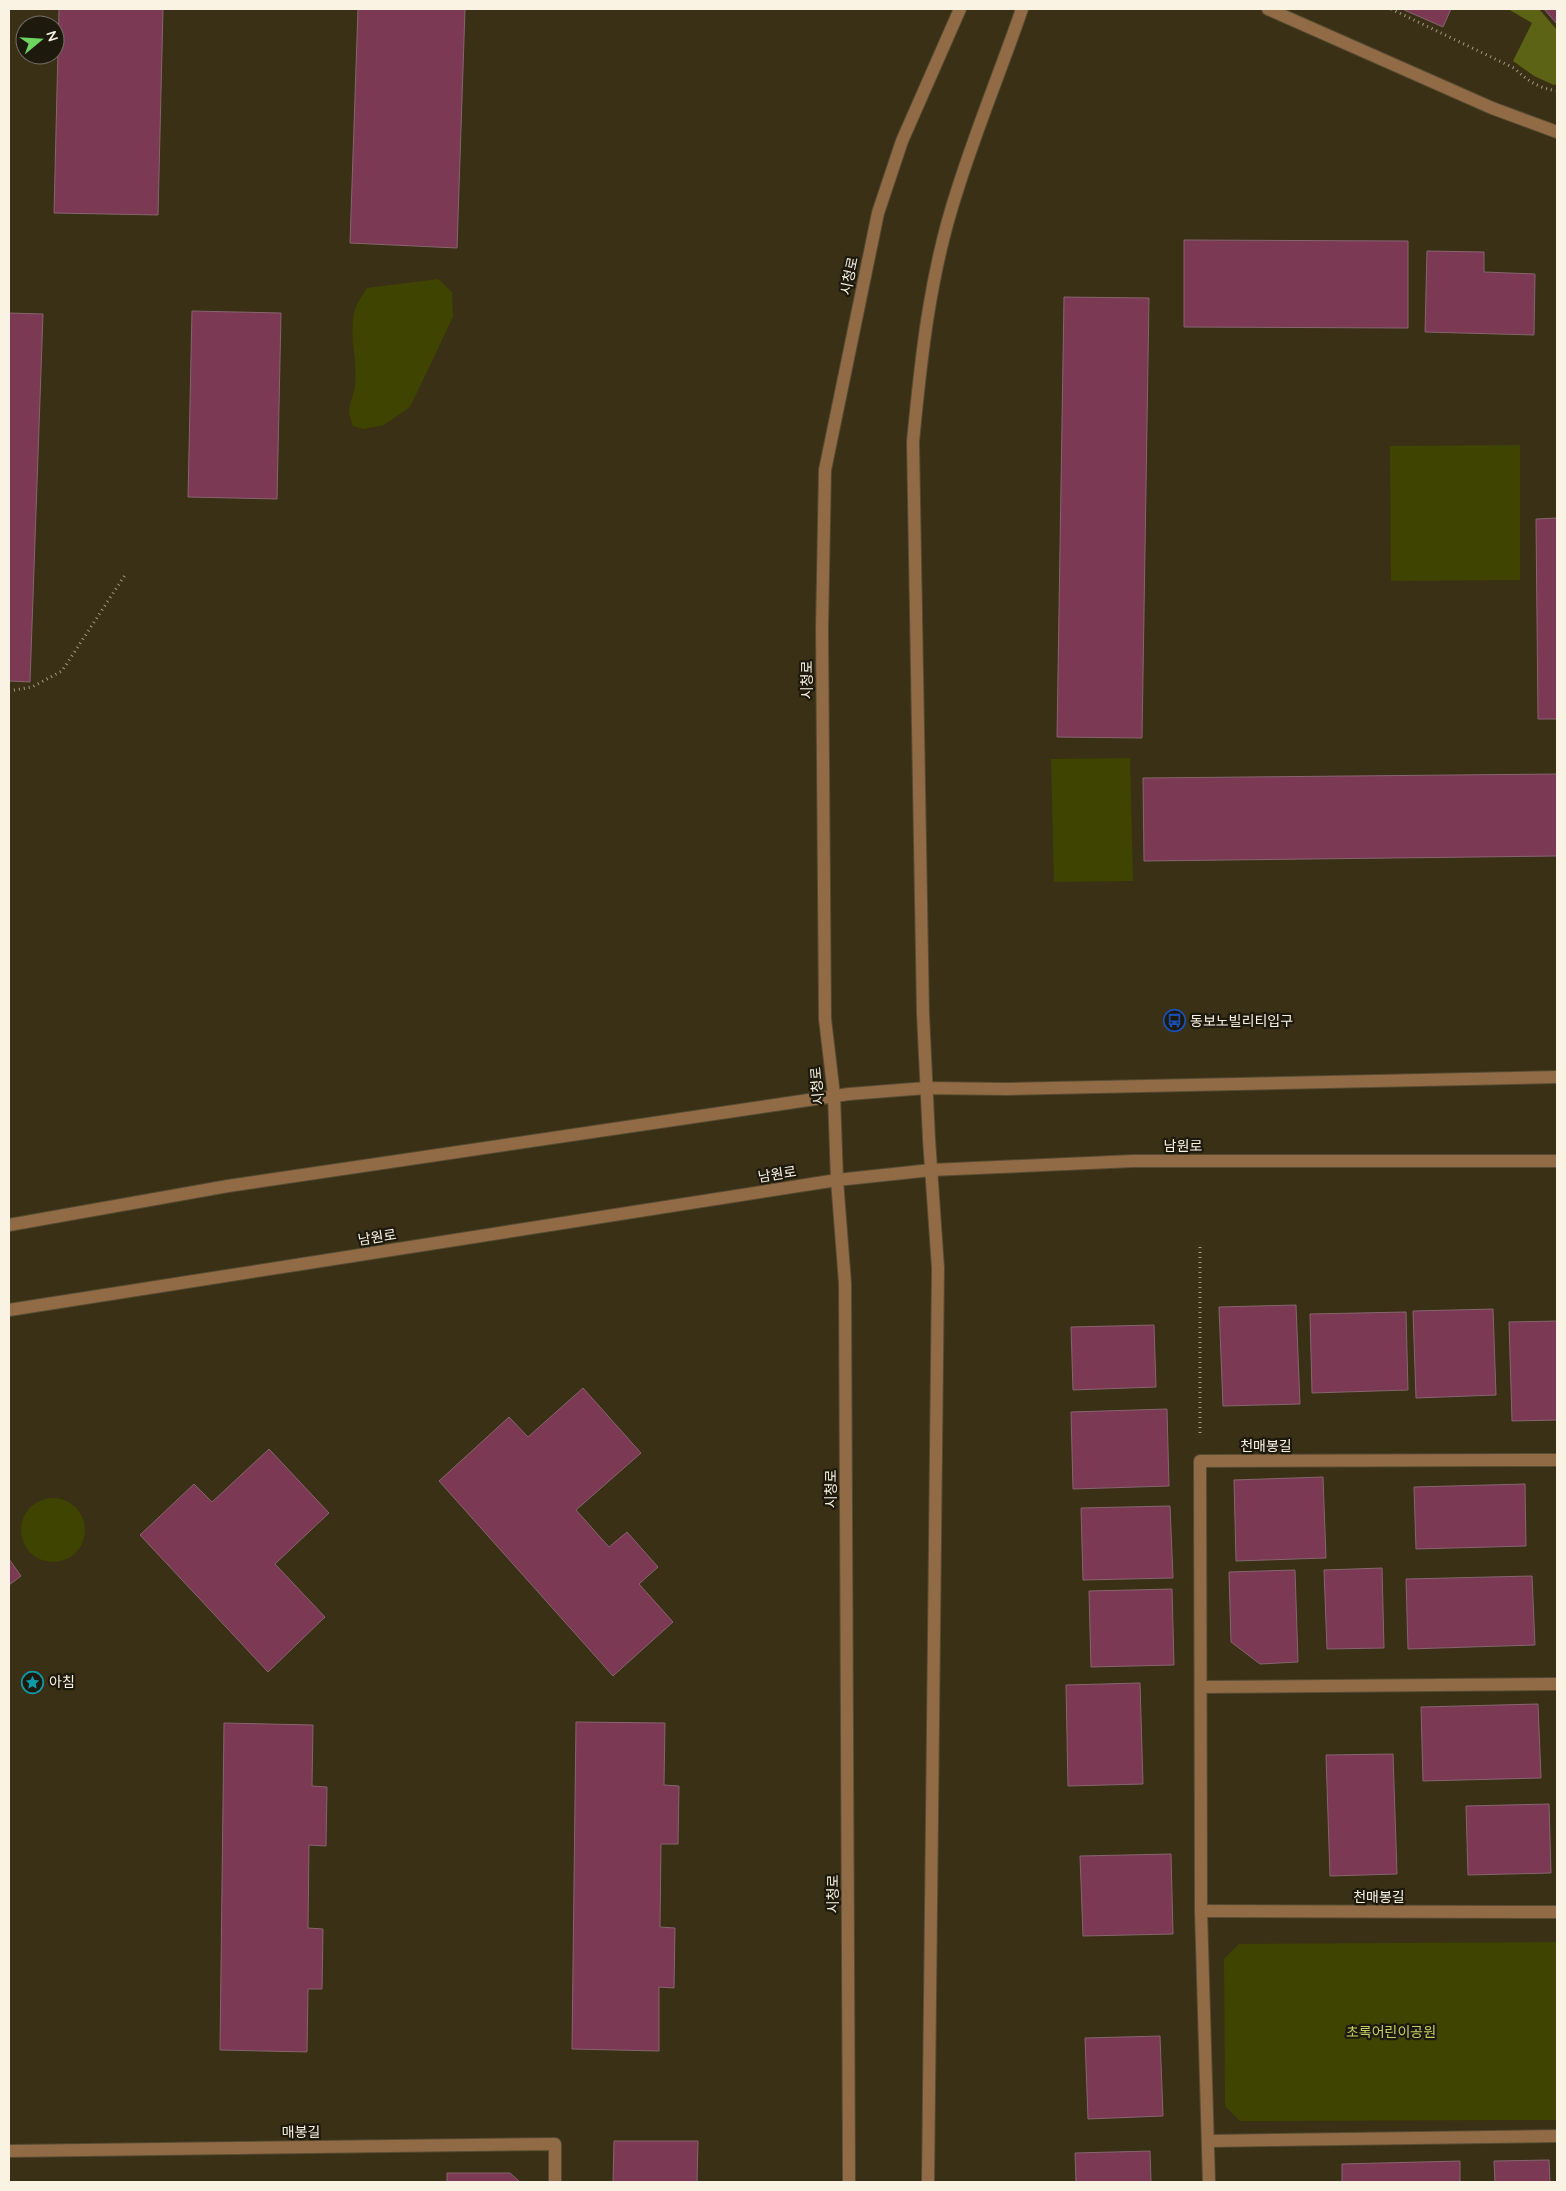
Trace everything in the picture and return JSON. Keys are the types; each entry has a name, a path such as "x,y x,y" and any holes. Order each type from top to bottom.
{"street":[{"name":"시청로","path":"849,2182 845,1283 837,1180 834,1096 825,1019 822,629 825,470 878,212 902,141 960,9"},
{"path":"928,2182 938,1268 926,1088 913,442 922,349 935,273 956,192 1022,9"},
{"path":"1268,9 1492,108 1557,132"},
{"path":"9,1225 228,1186 834,1096 926,1088 1016,1089 1557,1077"},
{"name":"남원로","path":"9,1310 837,1180 930,1170 1133,1161 1557,1161"},
{"name":"천매봉길","path":"1200,1462 1557,1460"},
{"path":"1200,1462 1202,1911 1210,2141 1209,2182"},
{"path":"1200,1686 1557,1684"},
{"name":"천매봉길","path":"1202,1911 1557,1912"},
{"path":"1210,2141 1557,2136"},
{"name":"매봉길","path":"9,2151 555,2144 555,2182"}],"path":[{"path":"1391,9 1514,68 1531,83 1545,89 1557,90"},
{"path":"9,691 32,687 62,671 125,575"},
{"path":"1200,1247 1200,1462"}],"green space":[{"path":"1508,9 1539,9 1557,30 1557,84 1554,85 1534,76 1513,61 1532,23"},
{"path":"438,279 452,292 453,317 410,407 384,425 364,429 353,426 349,409 356,376 352,328 355,309 359,301 367,288"},
{"path":"1520,445 1520,580 1391,581 1390,446"},
{"path":"1130,758 1133,881 1054,882 1051,759"},
{"path":"53,1498 65,1500 76,1507 83,1518 85,1530 83,1542 76,1553 65,1560 53,1562 41,1560 30,1553 23,1542 21,1530 23,1518 30,1507 41,1500"},
{"name":"초록어린이공원","path":"1557,1942 1557,2120 1240,2121 1225,2106 1224,1959 1239,1944"}],"building":[{"path":"59,9 163,9 158,215 54,213 58,65 65,65 65,15 59,15"},
{"path":"358,9 465,9 457,248 350,243"},
{"path":"1402,9 1451,9 1443,27"},
{"path":"1544,9 1557,9 1557,24"},
{"path":"1184,240 1408,241 1408,328 1184,327"},
{"path":"1427,251 1484,252 1484,272 1535,274 1534,335 1425,332"},
{"path":"1064,297 1149,298 1142,738 1057,737"},
{"path":"192,311 281,313 277,499 188,497"},
{"path":"9,313 43,314 30,682 9,681"},
{"path":"1557,518 1557,719 1538,719 1536,519"},
{"path":"1557,774 1557,856 1144,861 1143,778"},
{"path":"1296,1305 1300,1404 1223,1406 1219,1307"},
{"path":"1493,1309 1496,1395 1416,1398 1413,1311"},
{"path":"1406,1312 1408,1390 1312,1393 1310,1314"},
{"path":"1557,1321 1557,1420 1512,1421 1509,1322"},
{"path":"1154,1325 1156,1387 1073,1390 1071,1327"},
{"path":"583,1388 641,1453 576,1510 609,1547 627,1532 658,1567 639,1584 673,1622 613,1676 439,1481 509,1417 528,1437"},
{"path":"1167,1409 1169,1486 1073,1489 1071,1412"},
{"path":"269,1449 329,1513 275,1564 325,1617 268,1672 140,1535 194,1484 212,1502"},
{"path":"1323,1477 1326,1558 1236,1561 1234,1480"},
{"path":"1525,1484 1526,1546 1416,1549 1414,1487"},
{"path":"1170,1506 1173,1578 1083,1580 1081,1508"},
{"path":"9,1559 21,1576 9,1585"},
{"path":"1382,1568 1384,1648 1327,1649 1324,1570"},
{"path":"1295,1570 1298,1662 1260,1664 1231,1642 1229,1572"},
{"path":"1532,1576 1535,1645 1408,1649 1406,1579"},
{"path":"1172,1589 1174,1665 1091,1667 1089,1591"},
{"path":"1140,1683 1143,1784 1068,1786 1066,1685"},
{"path":"1538,1704 1541,1778 1423,1781 1421,1707"},
{"path":"576,1722 665,1723 664,1785 679,1786 678,1844 661,1844 660,1927 675,1928 674,1988 659,1987 659,2051 572,2049"},
{"path":"224,1723 313,1725 312,1786 327,1787 326,1846 309,1845 308,1928 323,1929 322,1989 308,1989 307,2052 220,2050"},
{"path":"1393,1754 1397,1874 1330,1876 1326,1755"},
{"path":"1549,1804 1551,1873 1468,1875 1466,1806"},
{"path":"1171,1854 1173,1934 1083,1936 1080,1856"},
{"path":"1160,2036 1163,2116 1088,2119 1085,2038"},
{"path":"614,2141 698,2141 697,2182 613,2182"},
{"path":"1150,2151 1151,2182 1076,2182 1075,2153"},
{"path":"1549,2160 1550,2182 1495,2182 1494,2161"},
{"path":"1460,2161 1460,2182 1342,2182 1342,2164"},
{"path":"447,2173 510,2173 520,2182 447,2182"}],"place":[{"name":"동보노빌리티입구","path":"1174,1021"},
{"name":"아침","path":"33,1682"}]}
